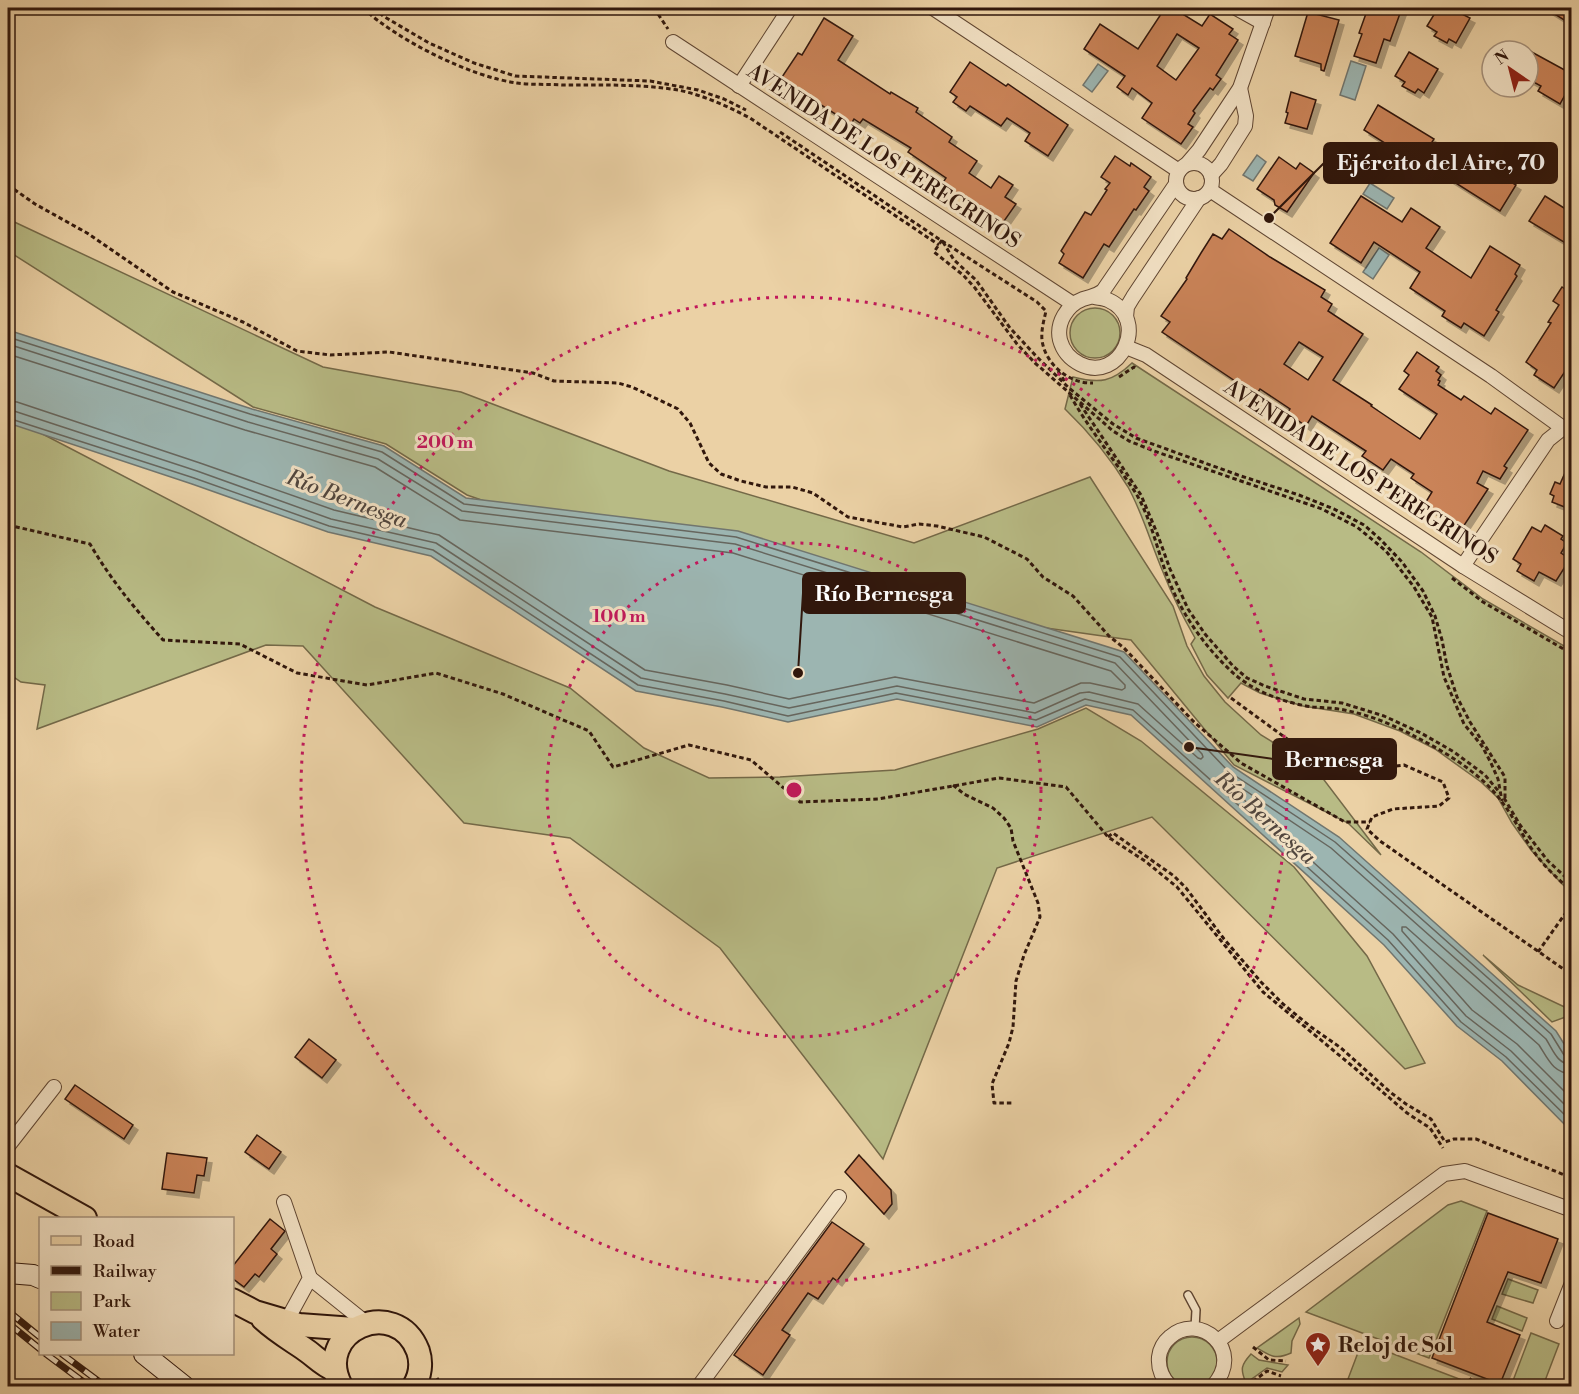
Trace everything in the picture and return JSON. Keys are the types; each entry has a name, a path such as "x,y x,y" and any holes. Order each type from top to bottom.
{"main road":[{"path":"8,1175 83,1217"},
{"path":"234,1301 255,1312 299,1325 360,1326 386,1323 397,1327 415,1344 419,1355 417,1377 433,1386"},
{"path":"255,1312 279,1334 304,1349 337,1381"},
{"path":"337,1381 335,1360 340,1343 360,1326"}],"street":[{"path":"740,86 790,8"},
{"path":"933,8 1181,173"},
{"path":"1236,8 1263,23"},
{"path":"1094,297 1110,283 1181,173 1240,88 1268,8"},
{"name":"AVENIDA DE LOS PEREGRINOS","path":"673,42 1073,304"},
{"path":"1211,175 1221,164 1245,126 1240,88"},
{"path":"1126,317 1127,307 1133,297 1212,185 1211,175 1204,166 1193,162 1181,173 1178,190 1188,198 1194,199 1205,194"},
{"path":"1205,194 1568,427 1548,440 1463,566"},
{"path":"1094,297 1107,300 1118,307 1126,317 1129,327 1126,347 1118,357 1108,364 1096,367 1083,365 1072,359 1064,350 1060,338 1060,325 1073,304 1094,297"},
{"name":"AVENIDA DE LOS PEREGRINOS","path":"1126,347 1140,352 1463,566 1572,633"},
{"path":"8,1146 54,1087"},
{"path":"1218,1341 1444,1174 1465,1171 1572,1210"},
{"path":"699,1386 839,1197"},
{"path":"284,1202 310,1278 360,1326"},
{"path":"8,1273 39,1278"},
{"path":"286,1322 310,1278"},
{"path":"1557,1321 1572,1284"},
{"path":"1170,1386 1161,1376 1158,1364 1164,1342 1173,1334 1184,1329 1195,1328 1208,1332 1218,1341 1224,1353 1225,1366 1220,1379 1213,1386"},
{"path":"146,1355 184,1386"}],"lane":[{"path":"1188,1295 1196,1310 1195,1328"}],"path":[{"path":"363,8 412,42 480,75 517,83 679,90 722,103 750,118 939,245"},
{"path":"374,8 383,16 429,43 474,63 515,76 650,81 698,90 748,111"},
{"path":"654,8 671,33 673,42"},
{"path":"8,185 35,204 87,233 173,292 243,322 297,351 330,355 373,351 389,352 533,373 554,381 618,383 632,387 678,409 690,423 709,463 721,474 766,487 792,487 813,493 848,517 903,527 919,524 937,526 984,537 1027,559 1043,577 1073,596 1109,636 1124,648 1193,720 1241,763 1345,822 1370,822"},
{"path":"945,236 934,252 963,275 975,288 1017,344 1035,363 1113,431 1129,441 1322,509 1357,527 1386,551 1414,587 1432,617 1444,677 1464,723 1482,746 1491,763 1503,800 1537,856 1572,891"},
{"path":"942,241 954,260 976,280 1010,328 1069,388 1113,424 1136,438 1334,509 1364,525 1380,539 1423,591 1435,616 1457,697 1505,777 1503,800"},
{"path":"1056,367 1141,495 1188,609 1204,634 1233,666 1247,678 1265,686 1304,699 1352,706 1384,716 1421,733 1454,752 1485,775 1500,793"},
{"path":"1070,394 1092,431 1138,496 1167,574 1188,619 1216,656 1233,673 1254,688 1278,698 1351,712 1390,725 1415,736 1461,764 1503,800 1541,852 1572,883"},
{"path":"8,525 90,544 107,573 163,640 240,644 297,673 367,685 436,673 503,694 589,731 613,767 689,745 751,760 800,802 878,799 999,778 1066,787 1108,837 1145,861 1177,887 1263,992 1407,1113 1430,1128 1443,1148"},
{"path":"1231,698 1320,762 1359,771 1404,765 1443,782 1449,798 1439,806 1393,809 1372,817 1367,829 1380,841 1572,975"},
{"path":"953,785 964,794 993,808 1004,818 1011,828 1013,841 1038,903 1040,917 1016,981 1014,1027 992,1084 994,1103 1012,1103"},
{"path":"1108,837 1113,833 1174,876 1261,982 1311,1027 1341,1048 1398,1098 1431,1119 1445,1142 1454,1139 1476,1139 1572,1178"},
{"path":"1538,952 1572,904"},
{"path":"1253,1347 1269,1359 1286,1361"},
{"path":"1247,1386 1267,1371 1281,1376"},
{"path":"1454,1386 1461,1385 1472,1378"},
{"path":"1396,1386 1406,1384 1415,1386"}],"green space":[{"path":"8,219 323,367 461,392 669,471 914,543 1090,477 1173,606 1187,646 1204,676 1225,702 1261,735 1315,768 1381,855 1348,823 1234,765 1131,640 718,582 467,495 386,444 253,407 8,251"},
{"path":"1090,308 1100,308 1113,315 1120,328 1120,338 1113,351 1100,358 1090,358 1081,354 1074,347 1070,338 1070,328 1074,319 1081,312"},
{"path":"1132,363 1421,552 1483,599 1571,650 1571,892 1531,850 1498,798 1481,782 1435,749 1400,731 1354,714 1303,706 1260,693 1241,683 1228,698 1207,675 1191,644 1195,638 1170,589 1143,518 1128,487 1099,446 1065,409 1073,377 1105,380 1112,378"},
{"path":"8,416 375,607 570,688 644,748 709,778 780,777 895,770 1038,729 1086,708 1141,741 1294,867 1367,956 1425,1063 1405,1069 1152,817 997,868 883,1159 720,948 570,838 464,823 303,646 266,645 37,729 45,685 21,682 8,673"},
{"path":"1483,955 1518,985 1571,1010 1571,1015 1552,1022"},
{"path":"1461,1201 1487,1211 1429,1358 1306,1312 1448,1205"},
{"path":"1508,1279 1538,1290 1533,1303 1502,1294"},
{"path":"1497,1306 1527,1318 1522,1331 1492,1319"},
{"path":"1299,1318 1300,1324 1292,1341 1291,1353 1273,1356 1257,1348"},
{"path":"1531,1333 1559,1344 1543,1386 1511,1386"},
{"path":"1197,1337 1210,1344 1216,1352 1216,1372 1210,1380 1202,1386 1187,1387 1174,1380 1168,1372 1167,1357 1174,1344 1182,1338"},
{"path":"1362,1342 1480,1386 1369,1386 1348,1379"},
{"path":"1251,1354 1259,1360 1288,1365 1282,1372 1267,1368 1246,1383 1242,1367"}],"water":[{"path":"1351,61 1366,66 1355,100 1340,95"},
{"path":"1098,64 1108,71 1092,92 1083,85"},
{"path":"1257,155 1266,162 1253,181 1243,175"},
{"path":"1370,183 1394,198 1387,209 1363,194"},
{"path":"1379,248 1389,255 1373,279 1363,272"},
{"path":"8,330 252,409 384,446 466,498 738,531 1124,652 1233,767 1339,837 1556,1031 1571,1055 1571,1131 1502,1061 1457,1026 1384,945 1131,715 1086,705 1037,727 897,699 788,722 636,691 431,556 328,532 8,423"}],"building":[{"path":"1165,8 1173,8 1202,26 1210,14 1233,29 1229,34 1238,40 1216,75 1221,79 1213,90 1210,88 1193,111 1195,113 1188,124 1193,127 1181,144 1142,118 1152,103 1132,88 1128,95 1117,87 1125,76 1084,49 1100,24 1138,49","holes":["1177,34 1199,48 1176,80 1157,66"]},
{"path":"1368,8 1402,8 1390,41 1384,39 1376,63 1354,56"},
{"path":"1438,8 1450,8 1470,18 1456,43 1449,39 1447,43 1434,36 1437,32 1427,26"},
{"path":"1545,8 1572,8 1572,25"},
{"path":"1308,12 1339,20 1324,71 1321,70 1321,64 1295,56"},
{"path":"824,18 853,36 838,60 890,94 891,92 918,108 916,112 952,137 949,142 977,161 969,173 991,188 999,176 1013,185 1005,197 1016,204 1002,224 942,184 946,178 908,152 911,148 863,119 860,123 854,119 851,124 780,80 798,53 802,55"},
{"path":"1409,52 1438,69 1424,93 1418,89 1415,93 1402,86 1405,82 1395,76"},
{"path":"1540,57 1572,74 1572,82 1560,104 1540,92"},
{"path":"970,62 1006,86 1008,84 1068,125 1048,156 1025,141 1030,133 1007,118 1001,126 970,106 966,111 953,102 957,97 950,92"},
{"path":"1291,92 1316,100 1307,129 1285,123"},
{"path":"1378,105 1434,139 1418,164 1364,130"},
{"path":"1459,150 1516,185 1500,211 1443,175"},
{"path":"1115,156 1130,166 1131,163 1151,177 1144,187 1149,191 1109,247 1104,244 1083,278 1059,263 1064,254 1061,251 1085,212 1091,215 1107,190 1105,189 1110,183 1101,177"},
{"path":"1279,157 1296,169 1300,163 1314,173 1287,212 1257,189"},
{"path":"1361,196 1402,222 1411,208 1440,227 1426,248 1471,278 1490,246 1520,265 1515,274 1517,276 1496,310 1499,312 1484,336 1464,323 1461,328 1442,316 1445,311 1410,288 1420,272 1374,242 1361,263 1330,243"},
{"path":"1545,196 1572,213 1572,247 1529,221"},
{"path":"1229,229 1325,290 1321,297 1332,304 1328,311 1363,334 1333,380 1420,439 1437,414 1399,389 1409,375 1404,371 1417,352 1439,367 1436,371 1441,375 1438,385 1461,400 1464,396 1491,414 1495,408 1528,430 1504,466 1507,468 1500,479 1483,471 1477,483 1488,489 1463,527 1444,514 1442,517 1424,505 1432,492 1411,478 1414,474 1391,459 1383,470 1362,456 1366,451 1312,416 1306,426 1287,413 1290,409 1260,389 1256,395 1162,332 1170,322 1161,316 1187,279 1213,234 1222,239","holes":["1299,342 1323,357 1308,380 1284,364"]},
{"path":"1572,286 1572,361 1554,388 1534,375 1537,370 1526,362 1551,323 1548,322 1559,305 1553,301 1562,287 1568,291"},
{"path":"1572,457 1572,510 1552,502 1554,496 1550,494 1555,482 1560,484"},
{"path":"1545,525 1563,536 1561,539 1567,543 1561,553 1570,559 1556,581 1539,572 1534,581 1517,571 1521,564 1513,559 1532,527 1541,532"},
{"path":"309,1039 336,1060 322,1078 295,1057"},
{"path":"75,1085 133,1125 124,1139 65,1099"},
{"path":"257,1135 281,1152 269,1169 245,1152"},
{"path":"167,1153 207,1158 204,1176 197,1175 194,1193 162,1189"},
{"path":"859,1155 891,1190 892,1204 884,1214 845,1172"},
{"path":"1488,1213 1558,1239 1541,1283 1508,1272 1487,1322 1520,1335 1500,1384 1432,1358"},
{"path":"270,1219 285,1231 271,1249 277,1254 259,1277 255,1274 244,1287 234,1280 234,1264"},
{"path":"832,1222 864,1244 837,1281 833,1278 818,1299 808,1293 782,1330 790,1335 763,1375 734,1355"}],"railway":[{"path":"8,1311 39,1336"},
{"path":"8,1323 39,1348"},
{"path":"47,1355 89,1386"},
{"path":"63,1355 105,1386"}],"place":[{"name":"Ejército del Aire, 70","path":"1269,218"},
{"name":"Río Bernesga","path":"798,673"},
{"name":"Bernesga","path":"1189,747"},
{"name":"Reloj de Sol","path":"1318,1368"}]}
